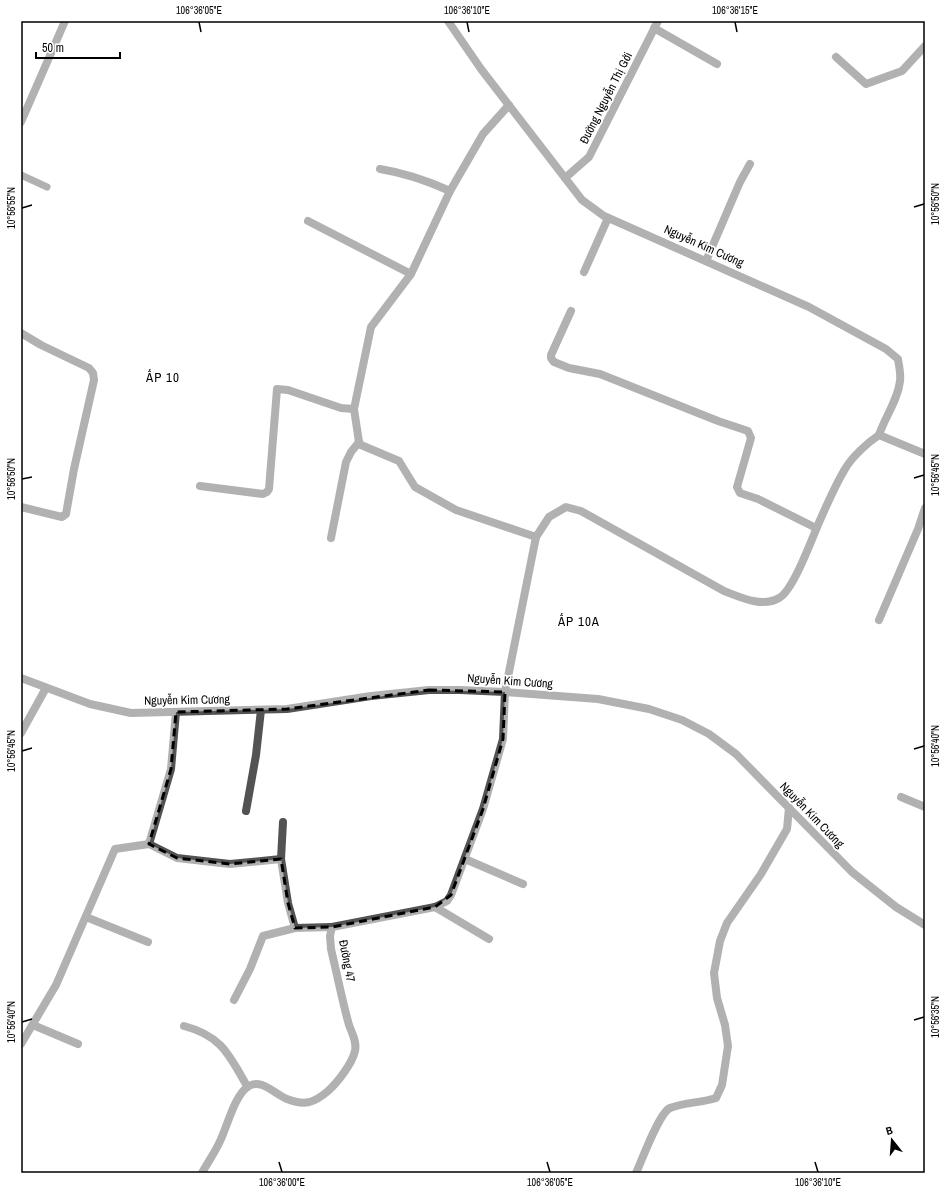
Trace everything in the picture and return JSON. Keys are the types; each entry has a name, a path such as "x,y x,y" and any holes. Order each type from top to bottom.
{"street":[{"path":"21,122 65,21"},
{"name":"Nguyễn Kim Cương","path":"448,21 481,68 582,200 608,218 809,307 886,349 898,359 900,381 896,396 879,435"},
{"path":"656,25 717,64"},
{"name":"Đường Nguyễn Thị Gởi","path":"565,178 589,157 656,25"},
{"path":"836,57 866,84 902,71 925,46"},
{"path":"509,105 483,134 450,191 411,274 371,327 354,409 359,442 361,445 399,461 415,487 456,510 536,537 549,517 566,507 581,511 724,591 747,600 767,602 780,598 789,588 845,467 868,442 879,435 925,454"},
{"path":"706,261 740,182 750,164"},
{"path":"380,169 430,181 450,191"},
{"path":"584,272 608,218"},
{"path":"308,221 411,274"},
{"path":"571,312 551,355 554,362 569,368 600,374 748,431 751,438 737,487 738,491 758,499 816,528"},
{"path":"21,333 41,345 89,368 93,373 94,380 66,514 62,517 21,507"},
{"path":"200,486 263,494 267,492 269,489 277,389 288,390 341,408 354,409"},
{"path":"331,538 346,462 350,452 359,442"},
{"path":"880,620 918,529 925,508"},
{"name":"Đường 47","path":"247,1086 254,1083 262,1085 286,1099 300,1103 311,1102 335,1085 352,1060 355,1051 355,1039 350,1026 331,949 330,936 332,928 435,907 447,901 451,895 483,809 503,739 505,692 536,537"},
{"name":"Nguyễn Kim Cương","path":"21,678 90,704 131,713 287,709 371,696 429,690 505,692 598,699 649,708 682,720 710,734 736,754 852,872 896,907 925,926"},
{"path":"21,733 46,688"},
{"path":"246,811 256,755 261,710"},
{"path":"149,844 171,769 176,712"},
{"path":"901,797 925,807"},
{"path":"636,1173 660,1118 668,1109 716,1098 722,1085 728,1046 725,1025 717,998 714,973 720,941 727,923 764,868 787,829 789,808"},
{"path":"283,822 281,859 288,903 295,928"},
{"path":"21,1044 56,985 115,849 149,844 176,858 230,864 281,859"},
{"path":"465,859 523,884"},
{"path":"435,907 489,940"},
{"path":"86,917 148,942"},
{"path":"234,1000 250,969 263,936 295,928 332,928"},
{"path":"33,1025 78,1044"},
{"path":"184,1026 199,1030 217,1041 227,1052 247,1086 238,1098 221,1140 202,1173"}],"lane":[{"path":"21,175 47,187"}],"highlighted area":[{"path":"429,690 505,692 503,739 483,809 451,895 435,907 332,927 295,928 288,903 281,859 230,864 177,858 149,844 171,769 176,712 287,709"}],"district":[{"name":"ẤP 10","path":"163,377"},
{"name":"ẤP 10A","path":"579,621"}]}
